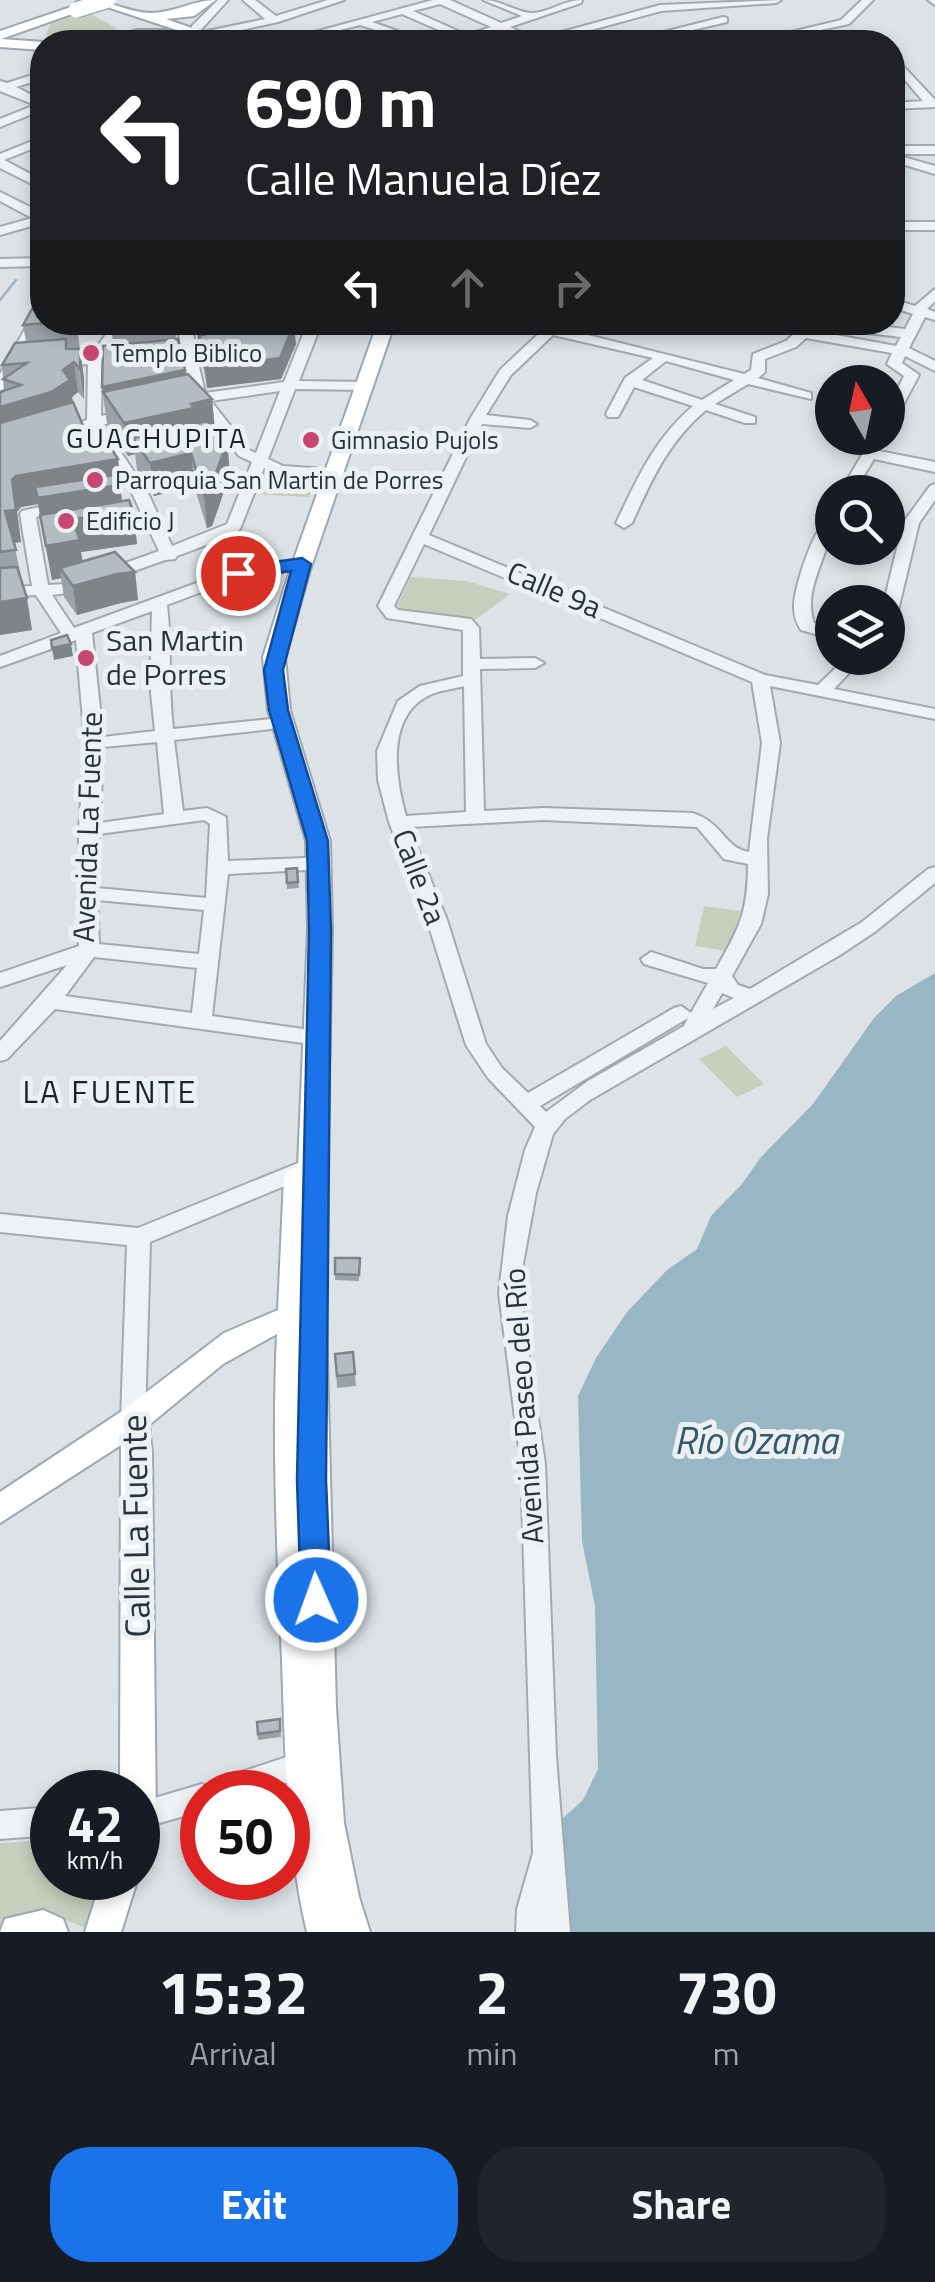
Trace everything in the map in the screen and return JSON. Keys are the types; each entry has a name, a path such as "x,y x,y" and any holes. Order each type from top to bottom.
{"main road":[{"path":"0,32 93,0 119,14 182,14 211,0"},
{"path":"75,6 108,0"},
{"path":"190,30 186,22 211,0"},
{"path":"75,6 119,14 168,30"},
{"path":"119,14 121,30"},
{"path":"0,20 43,19"},
{"path":"35,30 43,19"},
{"path":"0,43 30,45"},
{"path":"315,1921 312,1480 298,1171 306,864 302,823 263,695 261,662 359,386 372,335"},
{"path":"302,1316 320,930 318,841 278,710 273,670 295,564 322,472 381,335"},
{"path":"0,1509 133,1420 219,1352 270,1321 302,1316"},
{"name":"Calle La Fuente","path":"133,1420 137,1454 138,1770"},
{"path":"313,1762 338,1896 352,1932"},
{"path":"103,1932 113,1900"},
{"path":"18,1932 43,1928 50,1932"}],"street":[{"path":"197,30 201,20 219,8 223,0"},
{"path":"248,0 274,20"},
{"path":"301,0 384,30"},
{"path":"230,30 339,0"},
{"path":"489,0 528,15"},
{"path":"806,30 845,22 866,0"},
{"path":"329,30 443,1 506,30"},
{"path":"579,30 660,8 769,3"},
{"path":"386,5 444,30"},
{"path":"488,30 528,15 587,6"},
{"path":"404,30 458,9"},
{"path":"782,21 790,30"},
{"path":"258,24 277,30"},
{"path":"700,30 723,25 709,30"},
{"path":"905,72 933,104 905,105"},
{"path":"2,86 30,78"},
{"path":"2,86 30,99"},
{"path":"0,123 30,110"},
{"path":"0,160 30,147"},
{"path":"905,153 935,150"},
{"path":"905,159 935,170"},
{"path":"0,160 30,178"},
{"path":"3,201 30,212"},
{"path":"905,228 933,233"},
{"path":"0,264 20,246"},
{"path":"896,365 935,292"},
{"path":"0,388 30,333"},
{"path":"905,333 910,334"},
{"path":"113,335 95,360 94,422 121,466 145,522 169,556"},
{"path":"187,335 200,397 244,453 280,470 322,472"},
{"path":"0,592 69,589 209,541 234,526 292,385 306,335"},
{"path":"476,816 469,625 393,614 386,606 476,419 505,373 545,335"},
{"path":"588,335 806,396"},
{"path":"624,523 664,442 702,406 758,372 758,358 791,344 801,335"},
{"path":"814,335 921,356 935,367"},
{"path":"45,363 190,351 241,338"},
{"path":"613,414 630,381 664,356"},
{"path":"12,366 28,364"},
{"path":"630,381 750,420"},
{"path":"164,405 292,385 359,386"},
{"path":"45,435 147,409"},
{"path":"476,419 530,424"},
{"path":"216,444 234,440"},
{"path":"875,455 935,467"},
{"path":"121,466 140,462"},
{"path":"896,585 911,523 935,489"},
{"path":"77,633 41,591 28,514 88,503"},
{"name":"Calle 9a","path":"420,537 760,679 935,714"},
{"path":"32,542 51,538"},
{"path":"815,558 801,614 807,626 815,629"},
{"path":"0,662 238,573 295,564"},
{"path":"159,603 159,683 174,818"},
{"name":"Avenida La Fuente","path":"0,1054 50,1001 88,950 88,830 94,743 77,633"},
{"name":"Calle 2a","path":"535,664 473,672 426,690 404,705 386,751 398,822 437,920 476,1045 495,1073 546,1125"},
{"path":"821,692 838,675"},
{"path":"546,1125 686,1021 721,976 751,924 758,894 771,743 760,679"},
{"path":"94,743 272,724"},
{"path":"88,830 208,814 219,820 219,868 201,1022"},
{"path":"398,822 588,814 700,820 731,855 758,860"},
{"path":"219,868 306,864"},
{"path":"526,1104 686,1021 754,998 864,930 935,874"},
{"path":"87,893 215,905"},
{"path":"0,980 88,950 210,962"},
{"path":"651,959 702,976 721,976"},
{"path":"721,976 731,990 754,998"},
{"path":"50,1001 303,1036"},
{"name":"Avenida Paseo del Río","path":"546,1125 523,1201 511,1269 512,1321 527,1400 533,1465 538,1728 555,1932"},
{"path":"0,1223 139,1237 298,1171"},
{"name":"Calle La Fuente","path":"133,1420 139,1237"},
{"path":"288,1770 313,1762"},
{"path":"0,1825 30,1823"},
{"name":"Avenida Paseo del Río","path":"532,1932 535,1888 546,1856"}],"green space":[{"path":"87,12 116,28 48,30 51,23"},
{"path":"263,470 320,474 309,497 252,494"},
{"path":"411,577 466,581 510,594 475,620 400,609 398,604"},
{"path":"704,906 740,911 731,952 695,946"},
{"path":"726,1046 764,1084 737,1097 699,1059"},
{"path":"30,1841 30,1900 99,1900 86,1928 55,1916 0,1925 0,1843"}],"water":[{"name":"Río Ozama","path":"935,973 935,1932 569,1932 554,1882 563,1818 583,1800 598,1769 595,1606 582,1541 578,1396 596,1358 627,1312 667,1270 697,1249 711,1216 813,1104 874,1018 896,996"}],"building":[{"path":"289,335 280,358 205,368 199,336"},
{"path":"66,339 66,349 80,349 80,369 74,362 63,370 70,380 51,392 0,407 0,392 21,385 3,379 27,363 2,365 15,343"},
{"path":"178,339 185,370 102,387 103,346"},
{"path":"188,374 212,399 191,404 194,408 124,423 103,392"},
{"path":"73,402 87,435 102,433 118,459 16,476 12,480 16,510 5,511 16,550 0,552 0,423"},
{"path":"207,421 227,442 209,493 204,495 191,453 150,463 133,438"},
{"path":"115,475 119,485 38,498 35,487"},
{"path":"129,500 133,511 72,519 80,540 46,546 40,515"},
{"path":"115,552 135,572 73,586 60,568"},
{"path":"17,567 27,598 0,602 0,568"},
{"path":"67,635 71,644 52,648 51,640"},
{"path":"297,868 298,882 287,883 286,869"},
{"path":"335,1258 360,1258 359,1275 335,1274"},
{"path":"353,1352 355,1374 337,1376 335,1354"},
{"path":"280,1719 280,1731 258,1734 257,1722"}],"waterway":[{"path":"0,300 16,280"}],"place":[{"name":"Templo Biblico","path":"91,353"},
{"name":"Gimnasio Pujols","path":"311,440"},
{"name":"Parroquia San Martin de Porres","path":"95,480"},
{"name":"Edificio J","path":"66,521"},
{"name":"San Martin de Porres","path":"86,658"}],"district":[{"name":"GUACHUPITA","path":"157,438"},
{"name":"LA FUENTE","path":"110,1092"}],"route":[{"path":"238,573 302,564 273,670 278,710 318,841 312,1480 316,1600"}]}
